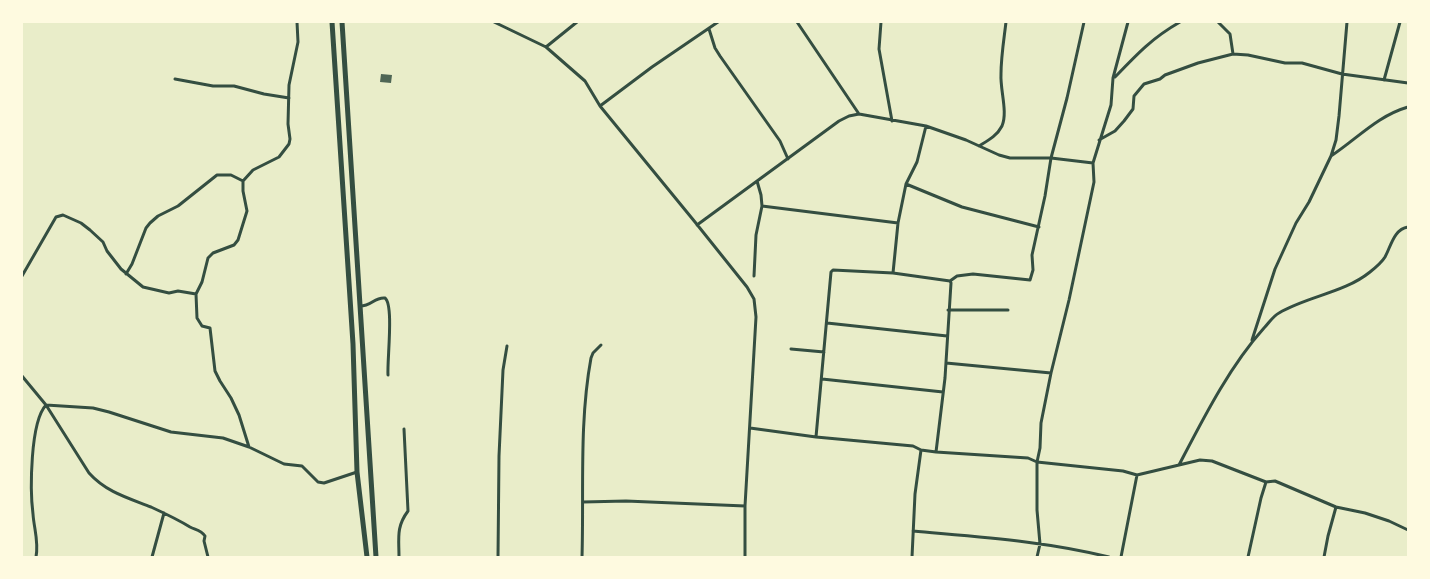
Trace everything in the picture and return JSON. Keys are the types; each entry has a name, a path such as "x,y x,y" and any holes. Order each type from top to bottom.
{"highway":[{"path":"332,22 353,344 358,472 367,557"},
{"path":"342,22 376,557"}],"street":[{"path":"249,447 239,415 216,371 210,328 202,326 199,323 196,308 196,294 202,282 208,258 214,253 234,245 238,240 247,211 243,191 243,181 253,170 279,157 289,144 289,98 291,74 298,42 297,22"},
{"path":"494,22 546,47 585,81 600,106 697,225 754,299 756,317 745,506 745,557"},
{"path":"546,47 577,22"},
{"path":"600,106 652,67 718,22"},
{"path":"798,22 859,114"},
{"path":"881,22 879,49 892,121"},
{"path":"979,146 992,138 1002,126 1004,116 1001,76 1006,22"},
{"path":"816,437 832,270 893,273 950,281 957,276 973,274 1030,280 1033,270 1032,255 1045,196 1051,158 1068,98 1084,22"},
{"path":"1037,557 1040,544 1037,510 1037,462 1040,448 1041,423 1094,182 1093,163 1111,105 1113,78 1128,22"},
{"path":"1113,78 1149,43 1161,33 1180,22"},
{"path":"1218,22 1230,34 1233,54"},
{"path":"1252,341 1275,269 1296,223 1309,202 1331,156 1336,140 1346,22"},
{"path":"1384,80 1400,22"},
{"path":"709,29 720,56 780,141 788,159"},
{"path":"1099,140 1116,131 1133,109 1134,96 1144,84 1198,63 1233,54 1248,55 1285,63 1302,63 1342,74 1408,83"},
{"path":"175,79 213,86 234,86 264,94 289,98"},
{"path":"1331,156 1380,119 1396,110 1408,107"},
{"path":"697,225 839,121 849,116 859,114 926,126 1010,158 1051,158 1093,163"},
{"path":"893,273 898,222 906,184 917,162 926,126"},
{"path":"126,274 132,264 146,228 158,216 178,206 217,175 232,175 243,181"},
{"path":"754,276 756,235 762,206 757,181"},
{"path":"906,184 962,207 1038,227"},
{"path":"762,206 898,222"},
{"path":"22,276 56,217 63,215 81,223 98,237 103,242 107,251 126,274 135,282 147,288 169,293 178,291 196,294"},
{"path":"1179,465 1210,405 1252,341 1277,314 1294,305 1355,282 1371,272 1384,258 1398,232 1408,227"},
{"path":"936,452 946,363 950,281"},
{"path":"360,306 367,306 378,298 385,298 388,300 390,311 388,375"},
{"path":"948,310 1008,310"},
{"path":"827,323 947,336"},
{"path":"582,557 585,414 590,362 593,353 601,345"},
{"path":"498,557 499,456 503,370 506,346"},
{"path":"790,349 824,352"},
{"path":"946,363 1051,373"},
{"path":"22,376 46,405 89,473 96,481 113,492 164,513 183,522 191,528 202,531 205,536 204,541 208,557"},
{"path":"822,379 943,392"},
{"path":"46,405 92,408 171,432 223,438 249,447 284,464 302,466 318,482 324,483 358,472"},
{"path":"36,557 38,548 33,514 32,464 38,421 42,409 46,405"},
{"path":"400,557 399,538 401,520 408,511 404,428"},
{"path":"750,428 816,437 913,446 921,450 936,452 1028,458 1037,462 1123,471 1137,475 1200,460 1212,461 1266,482 1275,481 1336,507 1365,513 1389,521 1408,530"},
{"path":"912,557 915,494 921,450"},
{"path":"1121,557 1137,475"},
{"path":"1248,557 1266,482"},
{"path":"584,502 626,501 745,506"},
{"path":"1324,557 1336,507"},
{"path":"152,557 164,513"},
{"path":"913,531 1040,544 1109,557"}],"building":[{"path":"381,74 392,75 391,83 380,82"}]}
